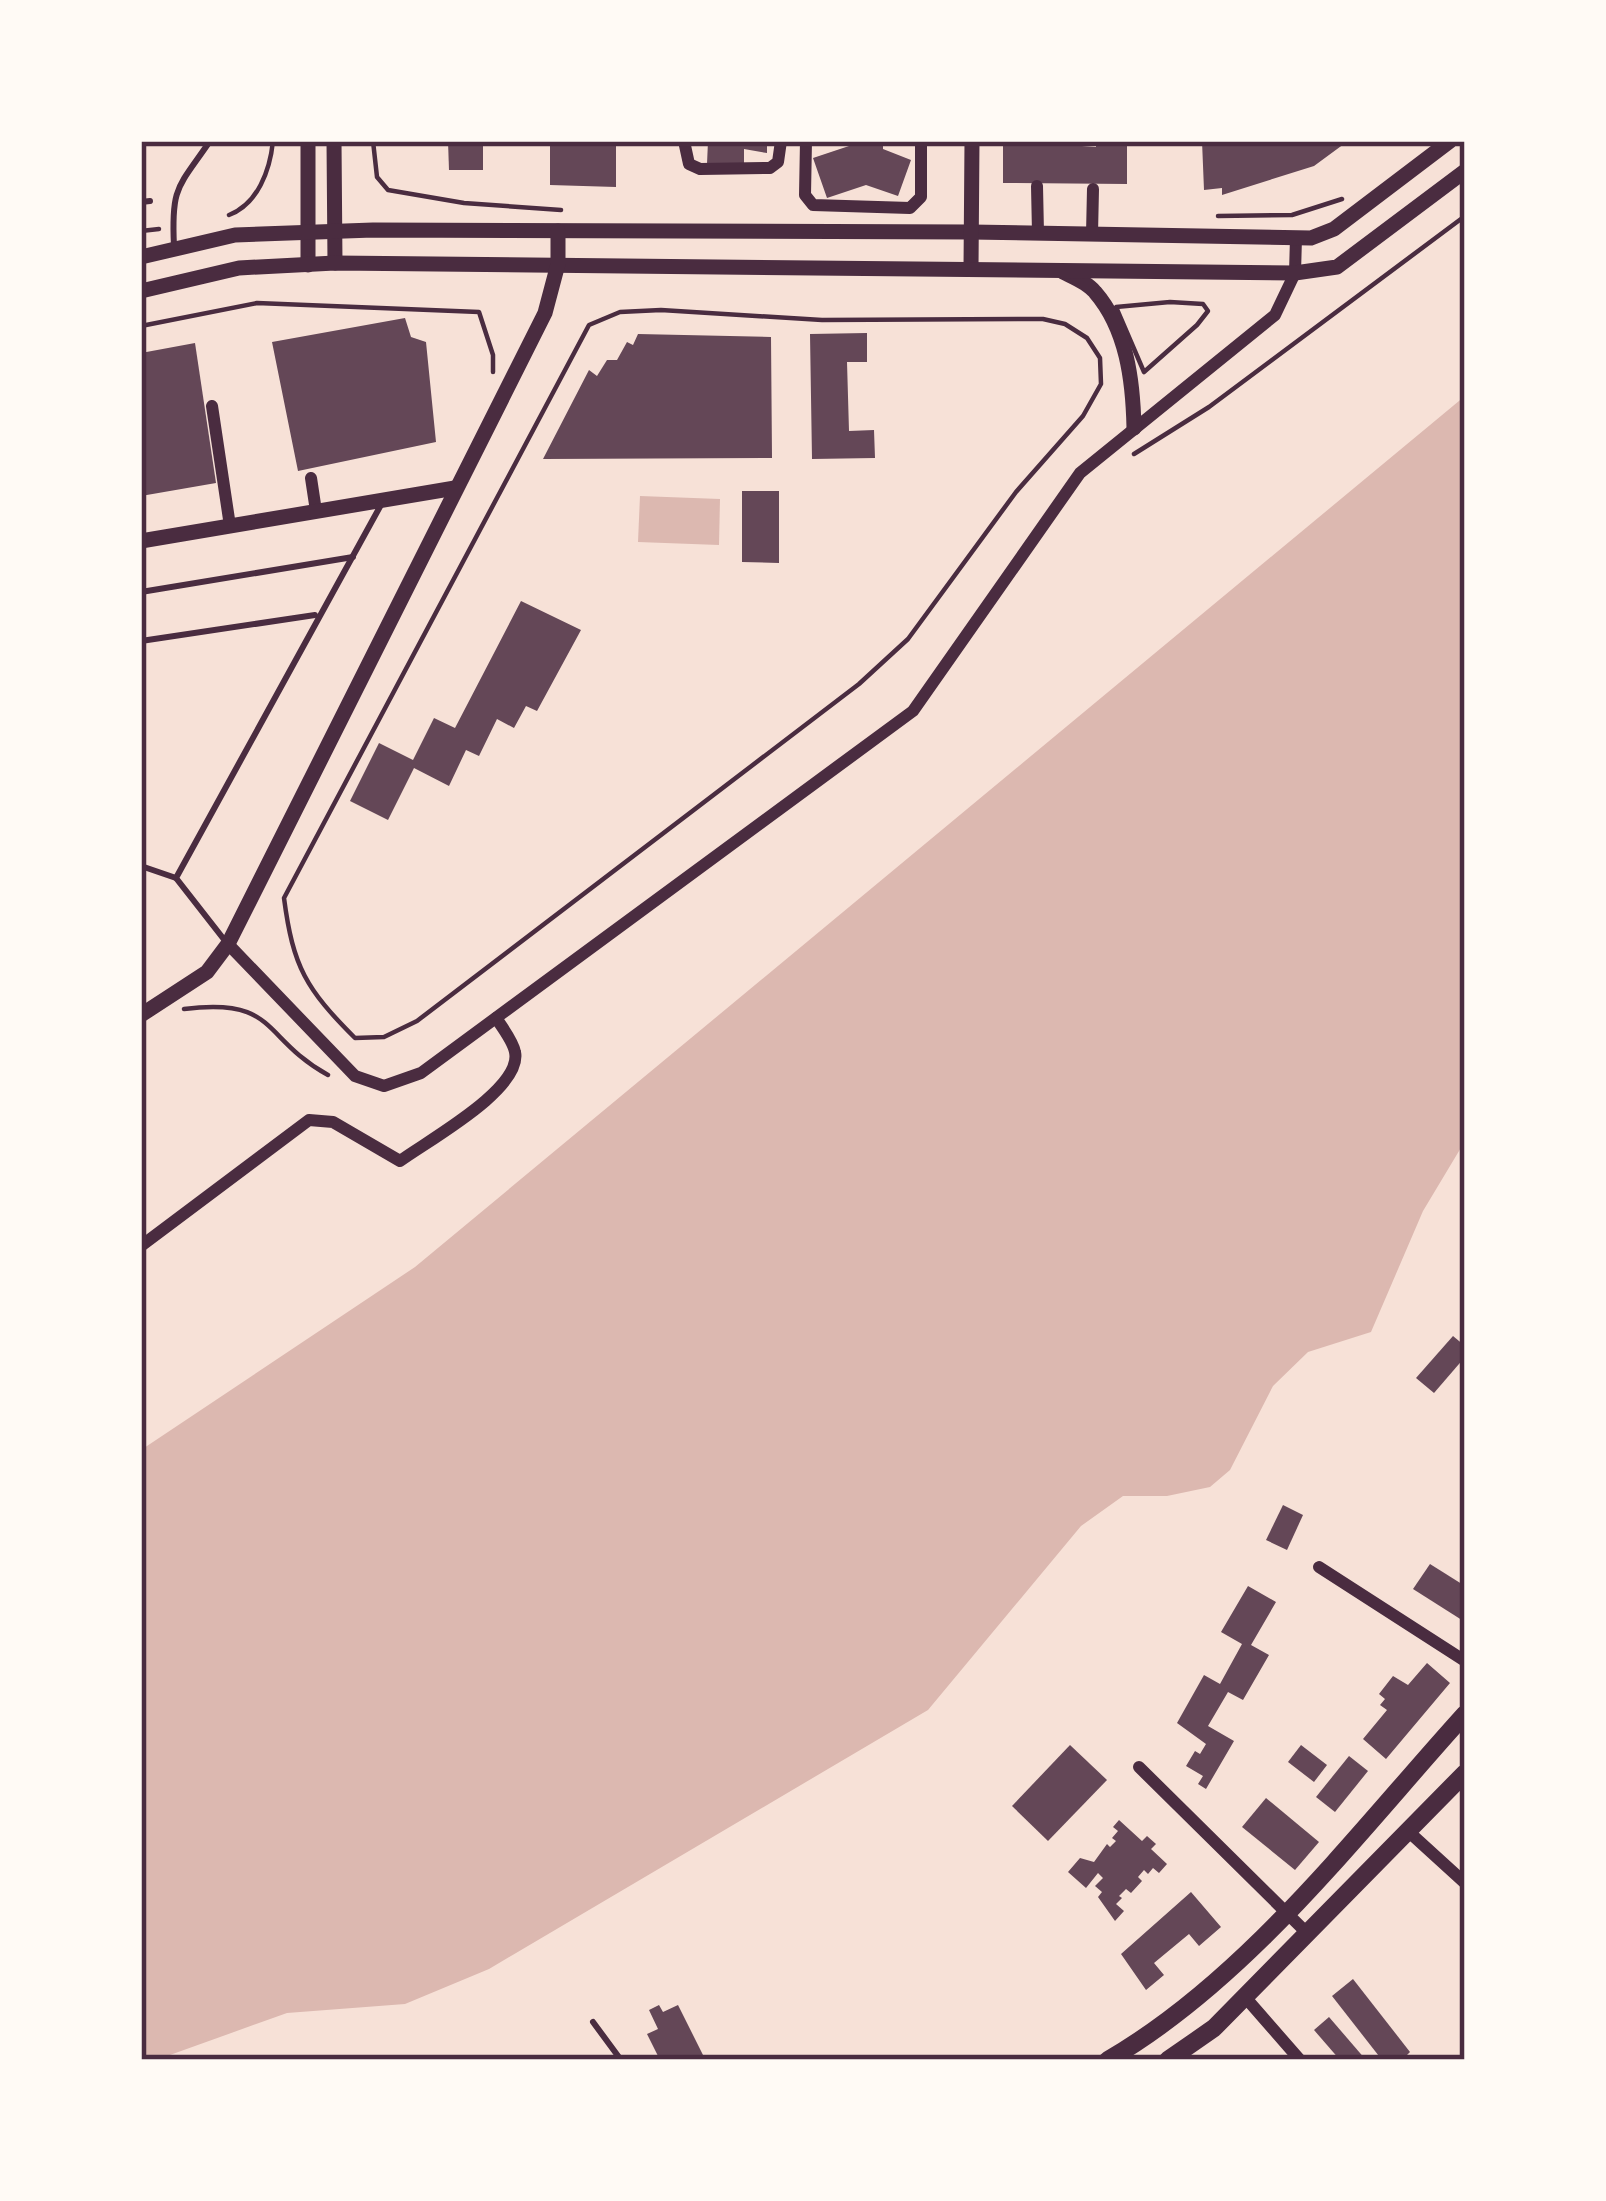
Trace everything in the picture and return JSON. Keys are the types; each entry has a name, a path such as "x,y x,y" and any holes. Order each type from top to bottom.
{"main road":[{"path":"1108,2060 1145,2038 1256,1944 1465,1714"},
{"path":"1172,2059 1214,2028 1465,1773"}],"street":[{"path":"308,141 308,265"},
{"path":"334,141 335,262"},
{"path":"684,141 689,164 700,170 770,168 778,163 781,141"},
{"path":"806,141 805,195 814,205 824,207 915,206 920,197 920,141"},
{"path":"971,141 971,268"},
{"path":"141,257 236,235 333,231 1323,236 1450,141"},
{"path":"141,291 239,268 335,262 1294,273 1337,267 1465,171"},
{"path":"1037,186 1038,233"},
{"path":"1092,234 1093,189"},
{"path":"824,207 825,232"},
{"path":"141,1015 207,972 228,944 544,314 558,265 558,231"},
{"path":"228,944 355,1076 384,1086 421,1073 913,711 1080,473 1275,315 1294,273 1296,238"},
{"path":"1057,268 1093,288 1113,319 1127,357 1134,428"},
{"path":"212,406 230,526"},
{"path":"311,478 316,512"},
{"path":"141,541 455,488"},
{"path":"141,1246 309,1120 332,1121 400,1161 496,1093 513,1071 515,1052 496,1018"},
{"path":"1319,1568 1465,1661"},
{"path":"1139,1767 1308,1934"},
{"path":"1409,1832 1465,1883"},
{"path":"1245,1997 1300,2060"}],"lane":[{"path":"175,249 176,187 210,141"},
{"path":"176,878 384,500"},
{"path":"141,592 352,557"},
{"path":"141,641 318,614"},
{"path":"141,866 176,878 228,944"},
{"path":"593,2022 621,2060"}],"path":[{"path":"227,216 243,209 270,169 273,141"},
{"path":"373,141 377,177 388,190 464,203 574,211"},
{"path":"1203,216 1292,215 1345,198"},
{"path":"1118,464 1209,407 1465,216"},
{"path":"141,231 173,227"},
{"path":"141,326 257,303 479,313 494,355 494,386"},
{"path":"1203,304 1208,310 1198,326 1144,372 1116,308 1127,305 1203,304"},
{"path":"661,310 821,320 1043,319 1065,324 1087,338 1100,358 1101,384 1083,416 1016,492 908,639 859,683 418,1021 384,1037 355,1037 314,997 290,940 284,898 589,325 620,312 661,310"},
{"path":"181,1009 222,1004 252,1012 307,1064 344,1084"}],"shaded area":[{"path":"1465,396 1465,1141 1423,1211 1371,1332 1308,1352 1273,1386 1230,1470 1210,1487 1167,1496 1123,1496 1081,1526 928,1710 489,1969 405,2004 287,2013 156,2060 141,2060 141,1450 415,1267"},
{"path":"640,496 720,499 719,545 638,542"}],"building":[{"path":"448,141 483,145 483,170 449,170"},
{"path":"550,141 616,141 616,187 550,185"},
{"path":"708,141 767,141 767,153 744,149 744,166 707,164"},
{"path":"849,141 883,141 883,149 911,160 898,196 866,185 827,198 813,158 849,146"},
{"path":"1003,141 1082,141 1082,146 1096,147 1096,141 1127,141 1127,184 1003,183"},
{"path":"1202,141 1348,141 1314,166 1222,195 1222,188 1204,190"},
{"path":"405,318 411,337 426,342 436,442 298,471 272,342"},
{"path":"867,333 867,362 847,362 849,431 874,430 875,458 812,459 810,334"},
{"path":"638,334 771,337 772,458 543,459 589,370 597,376 607,360 617,360 627,342 633,345"},
{"path":"195,343 216,483 141,496 141,353"},
{"path":"742,491 779,491 779,563 742,562"},
{"path":"521,601 581,630 537,711 526,706 514,728 497,719 479,756 466,750 449,786 414,768 388,820 350,801 379,743 413,760 434,718 455,728"},
{"path":"1453,1336 1465,1346 1465,1357 1434,1393 1416,1378"},
{"path":"1283,1505 1303,1515 1287,1550 1266,1540"},
{"path":"1430,1564 1465,1586 1465,1622 1413,1589"},
{"path":"1248,1586 1276,1602 1251,1645 1269,1655 1243,1700 1228,1692 1208,1726 1234,1741 1206,1789 1198,1784 1203,1776 1186,1766 1206,1744 1177,1723 1204,1675 1220,1684 1242,1644 1221,1632"},
{"path":"1427,1663 1450,1683 1386,1759 1363,1739 1387,1710 1380,1705 1385,1699 1379,1694 1393,1676 1408,1685"},
{"path":"1070,1745 1107,1780 1048,1841 1012,1806"},
{"path":"1301,1745 1327,1765 1314,1782 1288,1762"},
{"path":"1349,1756 1368,1771 1335,1812 1316,1797"},
{"path":"1266,1798 1319,1842 1295,1870 1242,1827"},
{"path":"1119,1820 1142,1841 1147,1836 1156,1844 1151,1849 1167,1864 1159,1873 1153,1868 1148,1874 1144,1870 1138,1877 1142,1881 1131,1893 1126,1889 1119,1896 1116,1904 1124,1911 1115,1921 1098,1897 1102,1892 1095,1886 1103,1878 1098,1873 1086,1888 1068,1872 1080,1858 1094,1862 1107,1844 1110,1847 1116,1841 1112,1838 1118,1831 1113,1827"},
{"path":"1191,1892 1221,1927 1199,1946 1189,1934 1154,1963 1164,1975 1146,1990 1121,1954"},
{"path":"1353,1979 1410,2052 1402,2060 1382,2060 1332,1996"},
{"path":"659,2005 663,2012 678,2005 703,2055 693,2060 660,2060 647,2034 658,2029 649,2010"},
{"path":"1329,2017 1366,2060 1340,2060 1314,2030"}]}
